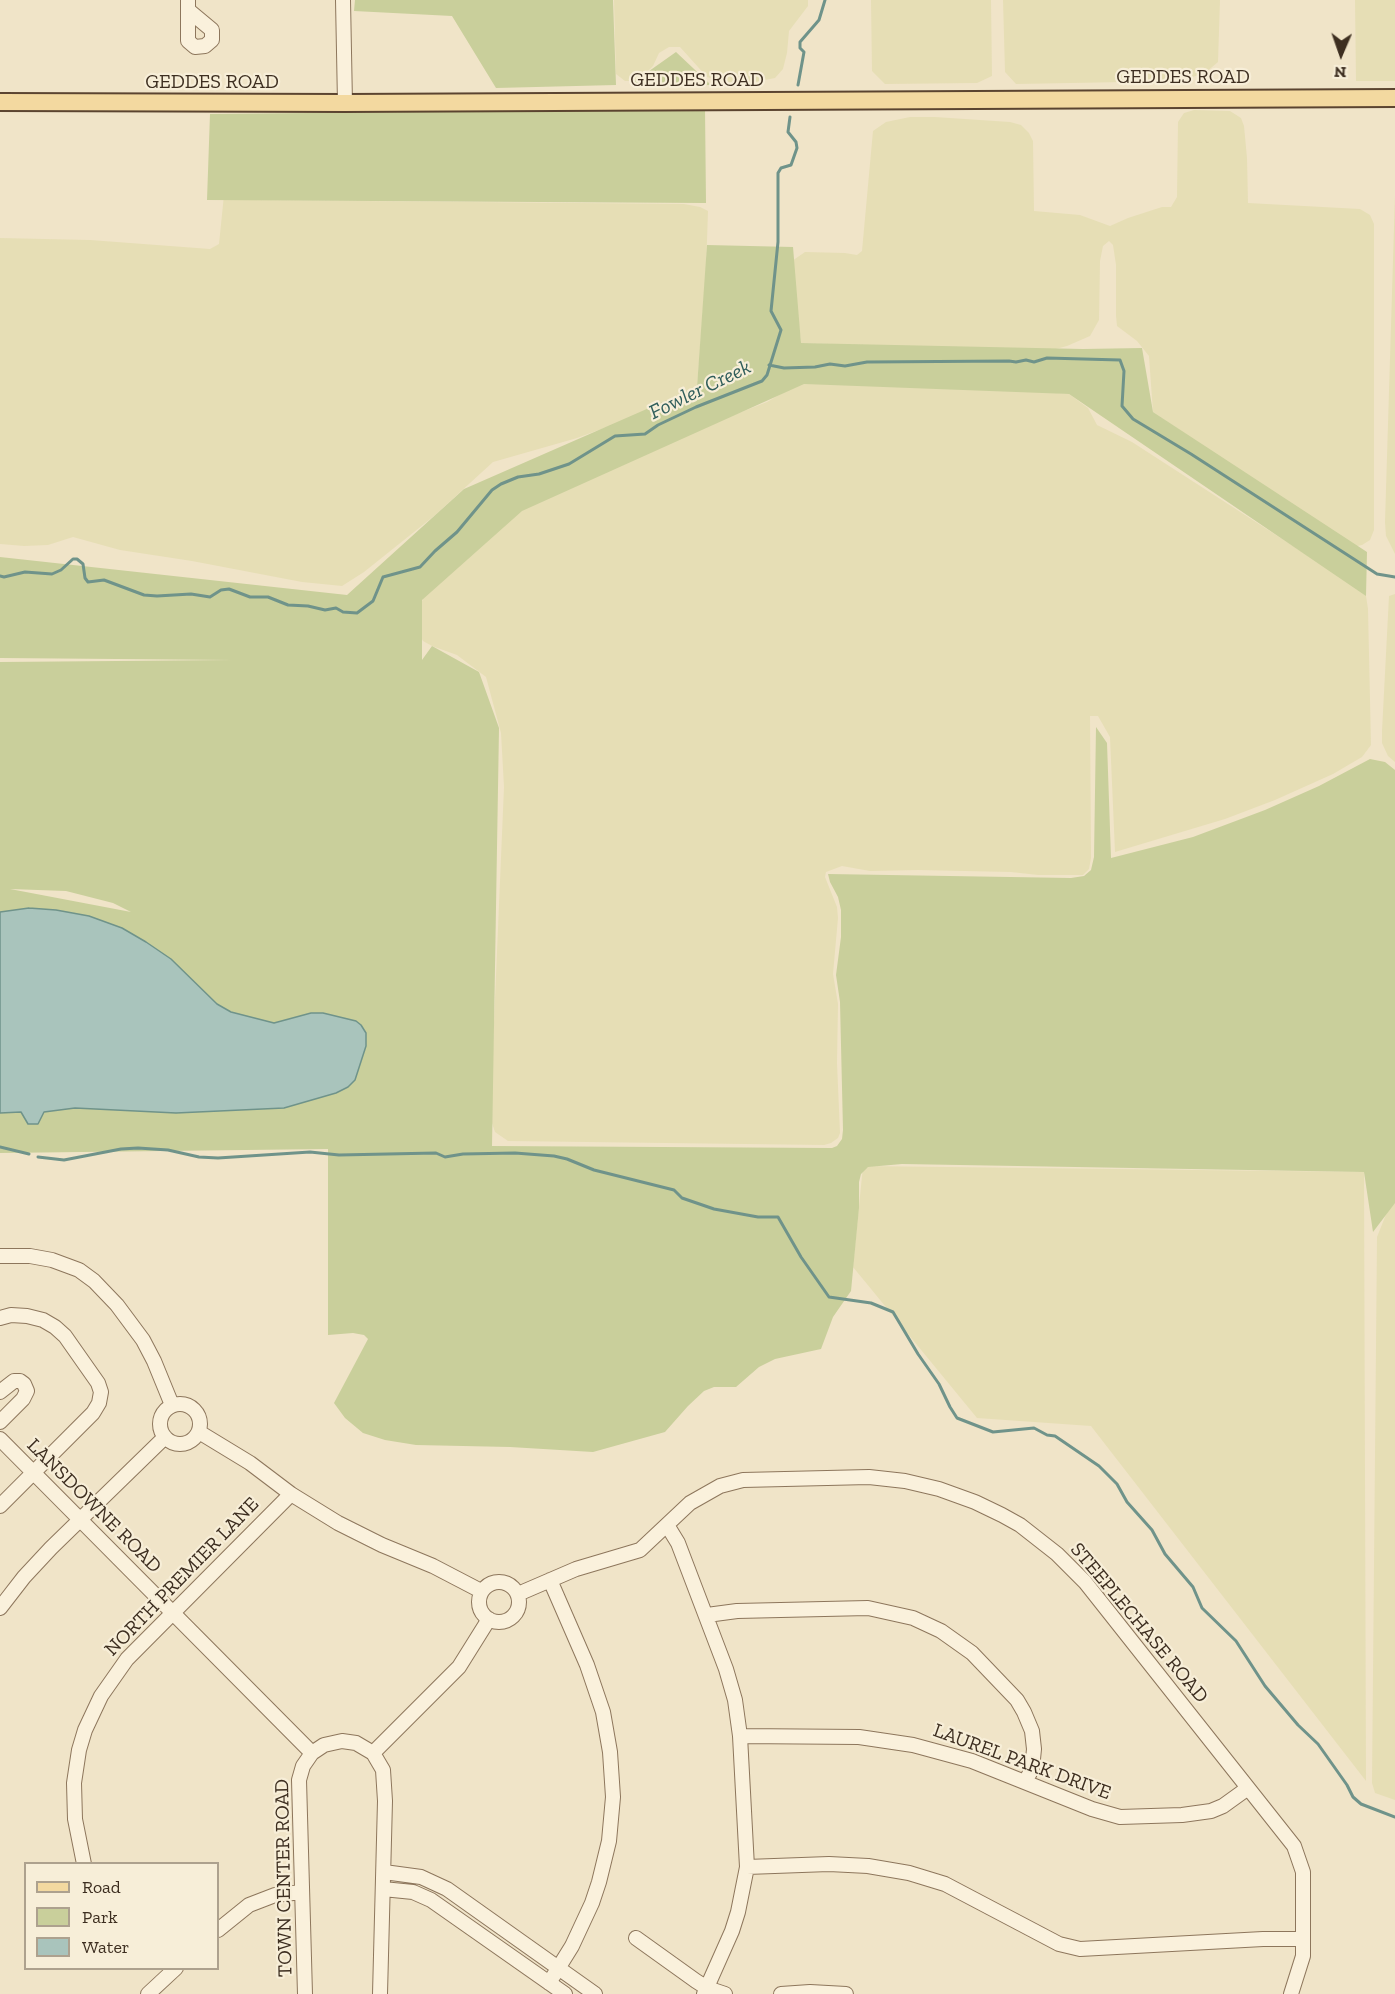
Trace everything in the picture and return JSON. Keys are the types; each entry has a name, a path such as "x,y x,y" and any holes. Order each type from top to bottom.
{"main road":[{"name":"GEDDES ROAD","path":"0,102 345,104 1395,98"}],"street":[{"path":"343,0 345,104"},
{"path":"0,1256 30,1256 52,1260 79,1270 94,1281 117,1305 143,1341 172,1405"},
{"path":"0,1318 11,1315 27,1316 43,1320 55,1327 65,1336 99,1387 100,1398 97,1408 0,1506"},
{"path":"0,1392 11,1382 17,1380 24,1384 27,1391 23,1399 0,1422"},
{"path":"181,1403 193,1408 200,1418 199,1432 194,1439 182,1444 174,1443 165,1437 161,1430 160,1420 164,1411 172,1405 181,1403"},
{"path":"199,1432 250,1463 316,1510 362,1536 433,1566 481,1591"},
{"path":"0,1608 24,1577 165,1437"},
{"name":"LANSDOWNE ROAD","path":"0,1439 312,1753"},
{"name":"STEEPLECHASE ROAD","path":"518,1594 576,1569 640,1551 690,1503 720,1486 750,1479 882,1478 939,1489 986,1506 1020,1525 1058,1554 1085,1582 1294,1846 1303,1872 1303,1956 1291,1994"},
{"name":"NORTH PREMIER LANE","path":"84,1862 77,1836 74,1794 79,1750 101,1696 127,1659 291,1494"},
{"path":"667,1525 678,1543 707,1615 731,1685 740,1736 747,1867 735,1922 706,1991"},
{"path":"549,1983 584,1923 599,1882 609,1841 613,1797 610,1752 603,1712 587,1665 550,1580"},
{"path":"497,1581 510,1584 518,1594 519,1605 514,1616 504,1622 489,1619 480,1609 481,1591 497,1581"},
{"path":"707,1615 736,1611 868,1608 913,1618 941,1631 972,1653 1017,1700 1024,1712 1032,1731 1034,1749 1032,1769 1025,1782"},
{"path":"373,1753 459,1667 489,1619"},
{"name":"LAUREL PARK DRIVE","path":"740,1736 859,1737 913,1744 972,1761 1092,1809 1120,1817 1182,1815 1211,1811 1223,1806 1248,1788"},
{"path":"312,1753 324,1745 342,1741 356,1743 373,1753 381,1764 385,1783 380,1994"},
{"name":"TOWN CENTER ROAD","path":"305,1994 299,1780 303,1766 312,1753"},
{"path":"747,1867 829,1864 868,1866 916,1875 945,1884 1059,1944 1080,1949 1303,1939"},
{"path":"384,1872 421,1876 440,1885 595,1994"},
{"path":"383,1889 413,1892 431,1900 565,1994"},
{"path":"219,1929 249,1905 275,1895 302,1892"},
{"path":"636,1938 706,1991 725,1994"},
{"path":"157,1970 165,1979"},
{"path":"148,1994 174,1970"},
{"path":"781,1994 810,1992 846,1994"}],"shaded area":[{"path":"614,0 808,0 808,6 789,31 783,69 775,78 750,83 726,83 707,77 680,47 669,47 659,53 653,66 642,77 635,81 625,81 616,74"},
{"path":"871,0 991,0 992,76 977,83 885,84 872,71"},
{"path":"1003,0 1220,0 1218,62 1205,73 1180,81 1016,84 1005,72"},
{"path":"1355,0 1395,0 1395,81 1356,81"},
{"path":"1194,110 1230,111 1241,118 1247,158 1248,203 1360,209 1370,215 1374,224 1374,530 1370,540 1362,545 1353,547 1153,412 1149,356 1137,341 1117,326 1116,265 1113,245 1109,241 1103,246 1100,261 1099,320 1090,336 1067,346 1048,351 801,343 792,261 805,252 857,255 862,251 873,131 886,122 910,117 935,117 1010,122 1021,125 1033,141 1034,211 1080,215 1110,226 1162,207 1171,207 1177,197 1178,122 1184,113"},
{"path":"224,195 255,200 684,204 700,207 708,211 697,387 675,402 577,438 493,462 434,516 364,572 342,586 302,582 120,550 73,537 48,545 0,544 0,238 90,240 210,249 219,244"},
{"path":"1395,195 1395,554 1386,536 1385,522"},
{"path":"833,376 1069,394 1088,408 1097,425 1132,442 1358,588 1366,596 1368,609 1371,745 1362,757 1333,774 1275,800 1225,819 1115,852 1110,737 1098,716 1090,716 1091,858 1089,869 1083,875 918,870 870,871 842,866 826,872 825,877 837,907 838,918 833,974 838,1004 837,1063 840,1133 838,1138 824,1145 508,1141 495,1132 490,1117 504,787 501,733 486,677 457,655 423,641 418,632 417,617 426,589 483,528 559,483 767,402 796,385"},
{"path":"1395,594 1395,762 1388,756 1382,743 1382,731 1389,596"},
{"path":"863,1166 1364,1172 1366,1781 1091,1426 977,1418 853,1267"},
{"path":"1395,1200 1395,1800 1375,1793 1372,1783 1377,1237 1389,1207"}],"green space":[{"path":"355,0 613,0 616,85 496,88 452,16 354,11"},
{"path":"676,52 711,85 633,87 635,81"},
{"path":"705,109 706,203 207,200 210,114"},
{"path":"707,245 793,247 801,343 1083,349 1142,348 1153,412 1367,552 1366,596 1069,394 804,384 522,511 422,600 422,660 432,646 479,672 499,728 492,1146 832,1148 837,1146 842,1139 843,1130 840,1002 836,975 841,937 841,910 828,874 1071,878 1084,876 1091,870 1094,857 1096,727 1107,743 1111,858 1193,837 1265,810 1319,786 1370,759 1385,762 1395,770 1395,1203 1373,1232 1364,1172 902,1164 868,1167 861,1174 859,1182 859,1208 851,1291 833,1317 821,1349 775,1359 759,1367 736,1387 714,1387 704,1391 665,1432 593,1452 416,1445 385,1440 363,1433 345,1418 334,1403 368,1339 364,1335 353,1333 328,1335 328,1149 0,1153 0,662 233,660 0,658 0,557 347,595 464,489 697,387","holes":["10,889 66,891 113,903 131,912"]}],"water":[{"path":"29,908 89,916 122,928 171,959 217,1004 231,1012 274,1023 311,1013 323,1013 356,1021 366,1033 366,1046 355,1080 348,1087 336,1093 284,1108 176,1113 75,1108 44,1112 38,1124 28,1124 21,1112 0,1113 0,912"}],"waterway":[{"name":"Fowler Creek","path":"798,85 804,52 800,48 800,42 819,20 825,0"},
{"name":"Fowler Creek","path":"0,576 25,572 52,574 61,570 73,559 77,559 83,564 85,578 88,582 104,580 144,595 191,594 210,597 221,590 229,589 250,597 268,597 288,605 325,610 336,608 343,612 357,613 373,601 383,577 420,567 457,532 492,490 501,484 518,477 539,474 569,464 615,436 645,434 658,425 696,407 762,381 767,375 781,330 771,311 778,242 778,173 781,168 791,165 797,148 796,142 788,132 790,117"},
{"path":"769,365 784,368 830,364 845,366 867,362 1016,362 1026,360 1034,362 1047,358 1120,360 1124,371 1122,406 1133,419 1377,574 1395,577"},
{"path":"0,1147 29,1154"},
{"path":"38,1157 64,1160 138,1148 218,1158 310,1152 339,1155 436,1153 445,1157 463,1154 515,1153 554,1156 594,1170 674,1190 682,1198 714,1209 758,1217 778,1217 801,1257 829,1297 871,1303 893,1312 939,1384 957,1418 993,1432 1034,1428 1047,1435 1055,1436 1099,1466 1117,1484 1127,1502 1152,1530 1165,1554 1193,1587 1202,1608 1236,1641 1265,1686 1298,1725 1318,1744 1353,1797 1361,1804 1395,1817"}]}
